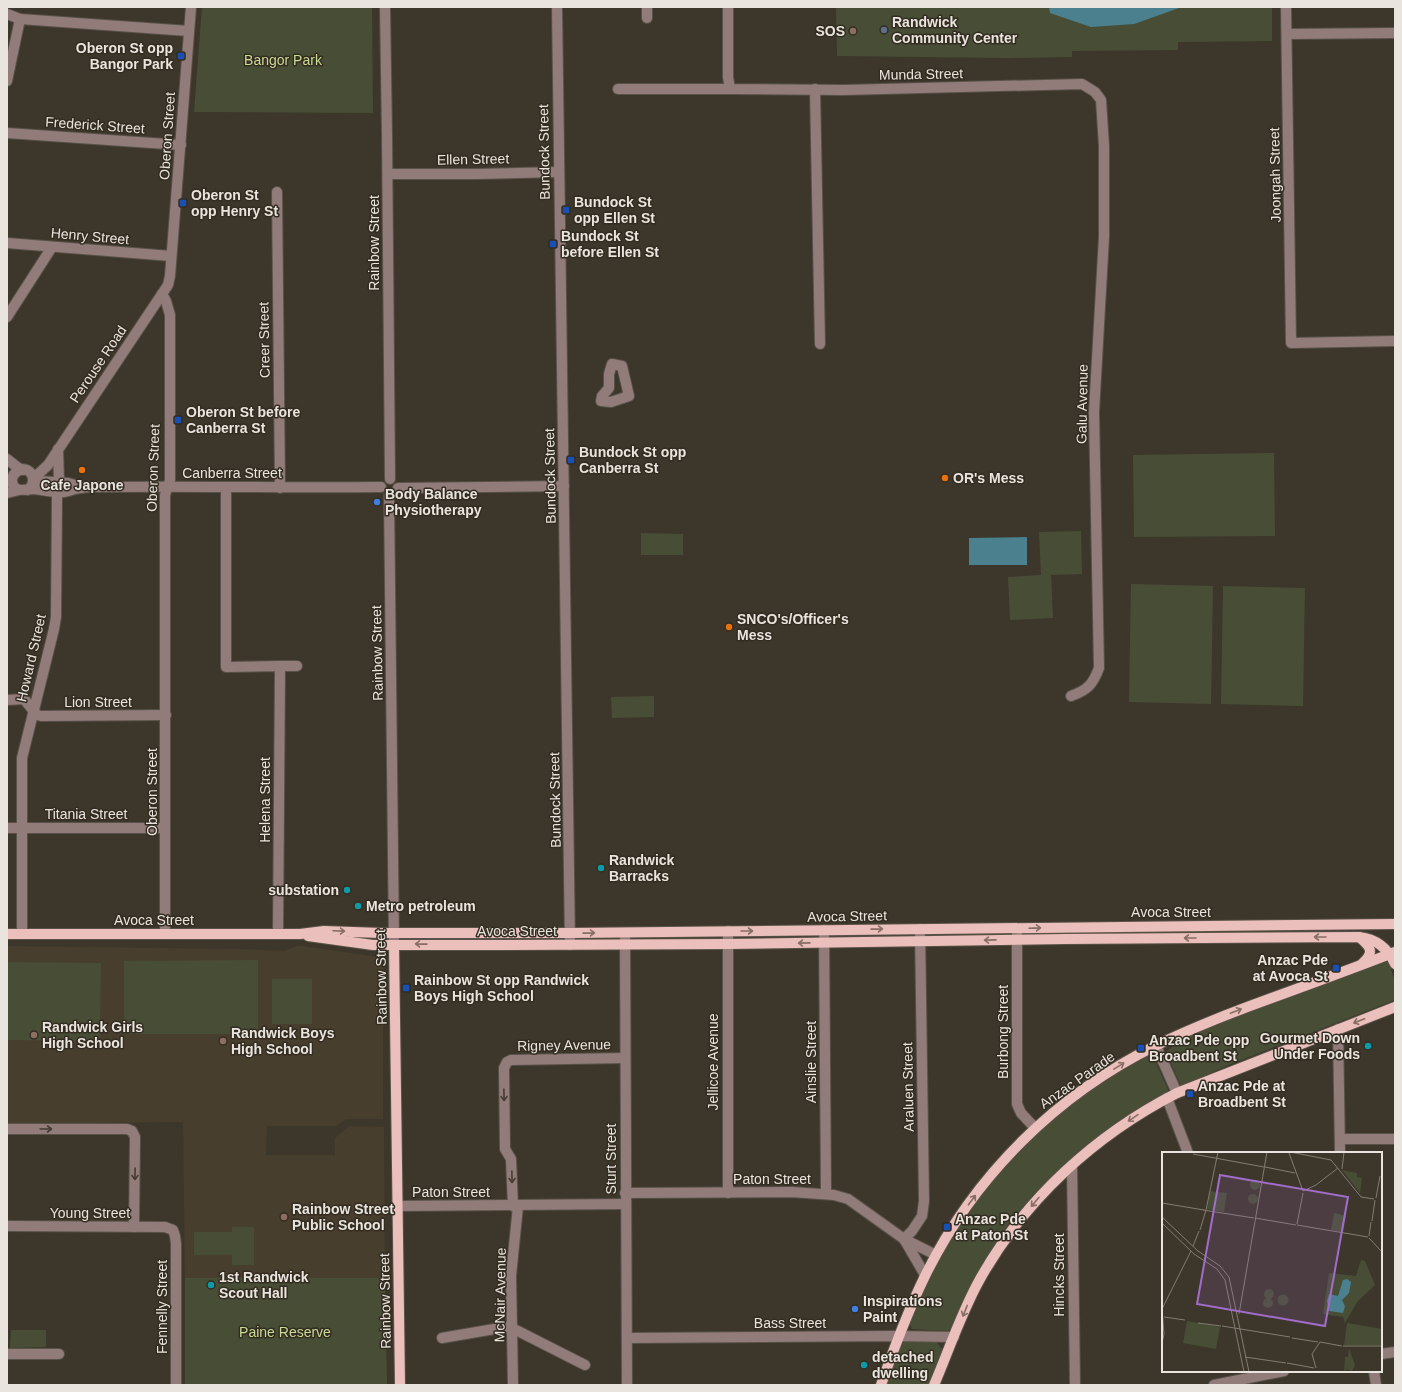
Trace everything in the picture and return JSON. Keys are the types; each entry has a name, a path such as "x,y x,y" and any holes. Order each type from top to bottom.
{"main road":[{"name":"Avoca Street","path":"7,934 300,934 324,931 394,933 625,933 1395,924"},
{"path":"1236,926 1236,938"},
{"name":"Avoca Street","path":"300,934 324,939 373,945 625,945 1359,936"},
{"path":"1359,936 1368,938 1393,953 1395,964"},
{"path":"1359,936 1367,943 1370,951 1370,956 1362,964"},
{"name":"Rainbow Street","path":"394,945 400,1385"},
{"name":"Anzac Parade","path":"881,1385 899,1336 925,1275 961,1215 980,1188 994,1172 1035,1128 1064,1103 1129,1060 1156,1046 1216,1019 1393,953"},
{"path":"934,1385 971,1296 1000,1246 1035,1201 1072,1165 1122,1125 1177,1093 1395,1007"}],"street":[{"name":"Oberon Street","path":"165,934 165,495 170,480 170,315 162,294 168,285 170,276 191,7"},
{"name":"Rainbow Street","path":"385,7 388,174 390,479"},
{"name":"Bundock Street","path":"557,7 558,172 570,945"},
{"path":"647,7 647,18"},
{"path":"728,7 728,69 732,89"},
{"name":"Joongah Street","path":"1286,7 1291,342 1395,341"},
{"path":"7,14 20,19 189,31"},
{"path":"7,81 20,19"},
{"path":"1287,34 1395,32"},
{"name":"Munda Street","path":"618,89 851,90 1082,84 1095,92 1101,100"},
{"path":"815,89 820,344"},
{"name":"Galu Avenue","path":"1071,696 1081,692 1094,682 1099,668 1094,412 1104,237 1104,146 1101,100"},
{"name":"Frederick Street","path":"7,133 181,145"},
{"name":"Ellen Street","path":"388,174 558,172"},
{"name":"Creer Street","path":"277,192 280,488"},
{"name":"Henry Street","path":"7,243 171,256"},
{"path":"7,317 52,247"},
{"name":"Perouse Road","path":"33,479 44,469 52,458 162,294"},
{"path":"58,449 58,487"},
{"name":"Perouse Road","path":"24,470 36,467 52,458"},
{"path":"7,459 17,467 31,474 33,479 31,486 23,490 7,493"},
{"path":"7,469 11,482 14,486 23,490"},
{"path":"11,482 16,472 24,470"},
{"name":"Canberra Street","path":"33,479 58,487 66,492 82,487 381,487"},
{"path":"390,479 396,483 398,488 394,494 389,496 383,493 381,487 385,481 390,479"},
{"path":"398,488 564,486"},
{"name":"Canberra Street","path":"23,490 58,487"},
{"name":"Howard Street","path":"22,934 22,758 56,617 58,487"},
{"path":"226,488 226,666 297,666"},
{"name":"Rainbow Street","path":"389,496 394,945"},
{"name":"Helena Street","path":"278,934 280,666"},
{"name":"Lion Street","path":"7,700 24,700 37,715 41,716 166,715"},
{"name":"Titania Street","path":"7,828 165,828"},
{"name":"Araluen Street","path":"904,1239 912,1232 922,1216 924,1201 920,929"},
{"name":"Burbong Street","path":"1017,929 1017,1104 1021,1113 1035,1128"},
{"name":"Ainslie Street","path":"824,930 826,1193"},
{"name":"Jellicoe Avenue","path":"728,931 728,1192"},
{"name":"Sturt Street","path":"625,933 625,1194 628,1385"},
{"path":"1338,1029 1340,1152"},
{"path":"1156,1046 1177,1093"},
{"name":"Rigney Avenue","path":"516,1206 511,1159 505,1149 504,1068 507,1062 511,1060 625,1058"},
{"path":"1167,1098 1188,1152"},
{"path":"7,1129 132,1131 135,1136 134,1227"},
{"path":"1340,1139 1395,1139"},
{"name":"Hincks Street","path":"1072,1165 1075,1385"},
{"name":"Paton Street","path":"625,1194 792,1192 826,1193 842,1196 904,1239 936,1255"},
{"name":"Paton Street","path":"398,1206 626,1204"},
{"name":"McNair Avenue","path":"513,1385 512,1276 516,1206"},
{"name":"Young Street","path":"7,1226 165,1227 173,1230"},
{"name":"Fennelly Street","path":"173,1230 176,1244 176,1385"},
{"name":"Paton Street","path":"904,1239 925,1275"},
{"path":"442,1338 506,1327 512,1328 585,1365"},
{"name":"Bass Street","path":"627,1338 899,1336 954,1338"},
{"path":"1382,1354 1395,1352"},
{"path":"7,1354 60,1354"},
{"path":"1214,1385 1236,1379 1278,1372"},
{"path":"1374,1372 1376,1385"}],"shaded area":[{"path":"7,946 284,951 297,946 303,946 379,957 383,963 383,1119 346,1119 336,1126 267,1126 266,1155 335,1155 335,1138 349,1126 384,1127 385,1278 185,1278 183,1122 7,1124"}],"green space":[{"name":"Bangor Park","path":"202,7 372,7 373,113 194,112"},
{"path":"836,7 1272,7 1272,41 1178,42 1178,50 1072,51 1072,57 1009,58 837,56"},
{"path":"1274,453 1275,536 1134,537 1133,455"},
{"path":"1081,531 1082,574 1051,575 1053,618 1010,620 1008,577 1041,575 1039,532"},
{"path":"641,533 683,534 683,555 641,555"},
{"path":"1131,584 1213,586 1211,704 1129,702"},
{"path":"1223,586 1305,588 1303,706 1221,704"},
{"path":"654,696 654,717 612,718 611,697"},
{"path":"258,960 258,1034 124,1034 124,961"},
{"path":"1388,961 1395,981 1395,1000 1231,1064 1181,1086 1166,1052 1184,1037 1288,996"},
{"path":"7,962 101,963 100,1041 7,1040"},
{"path":"272,979 312,979 312,1024 272,1024"},
{"path":"1152,1054 1169,1092 1112,1126 1081,1152 1012,1218 969,1289 953,1327 948,1331 912,1329 909,1322 929,1277 946,1247 991,1181 1038,1133 1079,1098 1123,1070"},
{"path":"232,1227 254,1227 254,1265 232,1265 232,1255 194,1255 194,1232 232,1232"},
{"name":"Paine Reserve","path":"185,1278 385,1278 387,1385 185,1385"},
{"path":"11,1330 46,1330 46,1347 10,1348"},
{"path":"901,1341 936,1342 944,1351 930,1385 886,1385"}],"water":[{"path":"1049,7 1182,7 1134,24 1091,27 1050,13"},
{"path":"1027,537 1027,565 969,565 969,538"}],"place":[{"name":"Randwick Community Center","path":"884,30"},
{"name":"SOS","path":"853,31"},
{"name":"Oberon St opp Bangor Park","path":"181,56"},
{"name":"Oberon St opp Henry St","path":"183,203"},
{"name":"Bundock St opp Ellen St","path":"566,210"},
{"name":"Bundock St before Ellen St","path":"553,244"},
{"name":"Oberon St before Canberra St","path":"178,420"},
{"name":"Bundock St opp Canberra St","path":"571,460"},
{"name":"Cafe Japone","path":"82,470"},
{"name":"OR's Mess","path":"945,478"},
{"name":"Body Balance Physiotherapy","path":"377,502"},
{"name":"SNCO's/Officer's Mess","path":"729,627"},
{"name":"Randwick Barracks","path":"601,868"},
{"name":"substation","path":"347,890"},
{"name":"Metro petroleum","path":"358,906"},
{"name":"Anzac Pde at Avoca St","path":"1336,968"},
{"name":"Rainbow St opp Randwick Boys High School","path":"406,988"},
{"name":"Randwick Girls High School","path":"34,1035"},
{"name":"Randwick Boys High School","path":"223,1041"},
{"name":"Gourmet Down Under Foods","path":"1368,1046"},
{"name":"Anzac Pde opp Broadbent St","path":"1141,1048"},
{"name":"Anzac Pde at Broadbent St","path":"1190,1094"},
{"name":"Rainbow Street Public School","path":"284,1217"},
{"name":"Anzac Pde at Paton St","path":"947,1227"},
{"name":"1st Randwick Scout Hall","path":"211,1285"},
{"name":"Inspirations Paint","path":"855,1309"},
{"name":"detached dwelling","path":"864,1365"}]}
